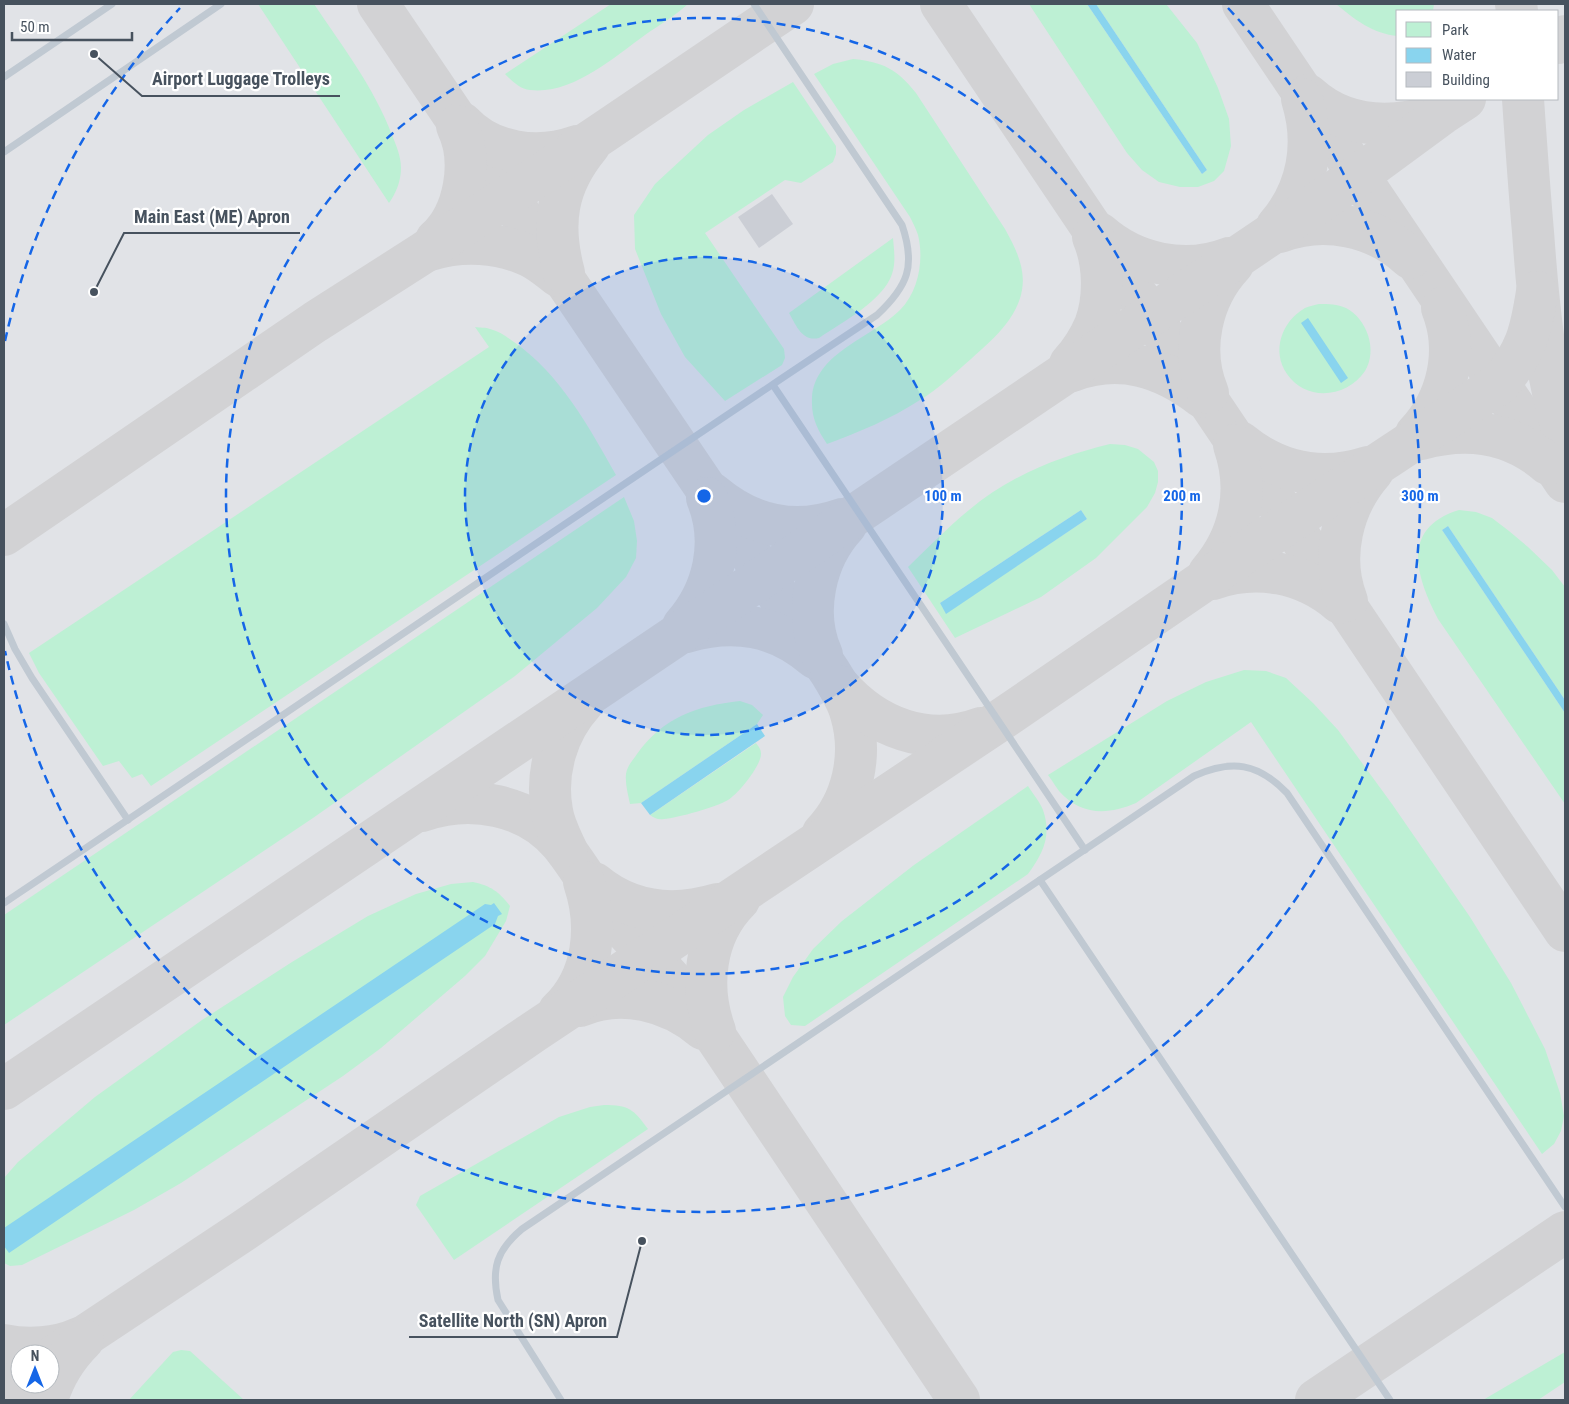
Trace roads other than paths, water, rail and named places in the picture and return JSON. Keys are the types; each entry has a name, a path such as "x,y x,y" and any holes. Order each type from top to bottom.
{"lane":[{"path":"4,77 112,4"},
{"path":"4,152 221,4"},
{"path":"4,903 877,315 891,302 900,291 906,279 908,266 908,250 902,225 754,4"},
{"path":"773,385 1085,850"},
{"path":"4,624 15,649 32,678 128,820"},
{"path":"561,1400 498,1300 495,1286 498,1260 503,1248 510,1239 530,1223 1194,776 1208,769 1222,766 1239,766 1255,769 1268,776 1287,793 1565,1207"},
{"path":"1040,880 1390,1400"}],"water":[{"path":"1087,4 1096,4 1207,170 1202,174"},
{"path":"1308,318 1348,378 1341,383 1301,323"},
{"path":"1081,510 1087,519 946,614 940,603"},
{"path":"1448,526 1565,700 1565,713 1442,530"},
{"path":"757,724 765,736 650,815 641,803"},
{"path":"494,903 502,914 498,916 495,924 9,1253 4,1246 4,1228 485,904 491,905"}],"place":[{"name":"Airport Luggage Trolleys","path":"94,54"},
{"name":"Main East (ME) Apron","path":"94,292"},
{"name":"Satellite North (SN) Apron","path":"642,1241"}]}
